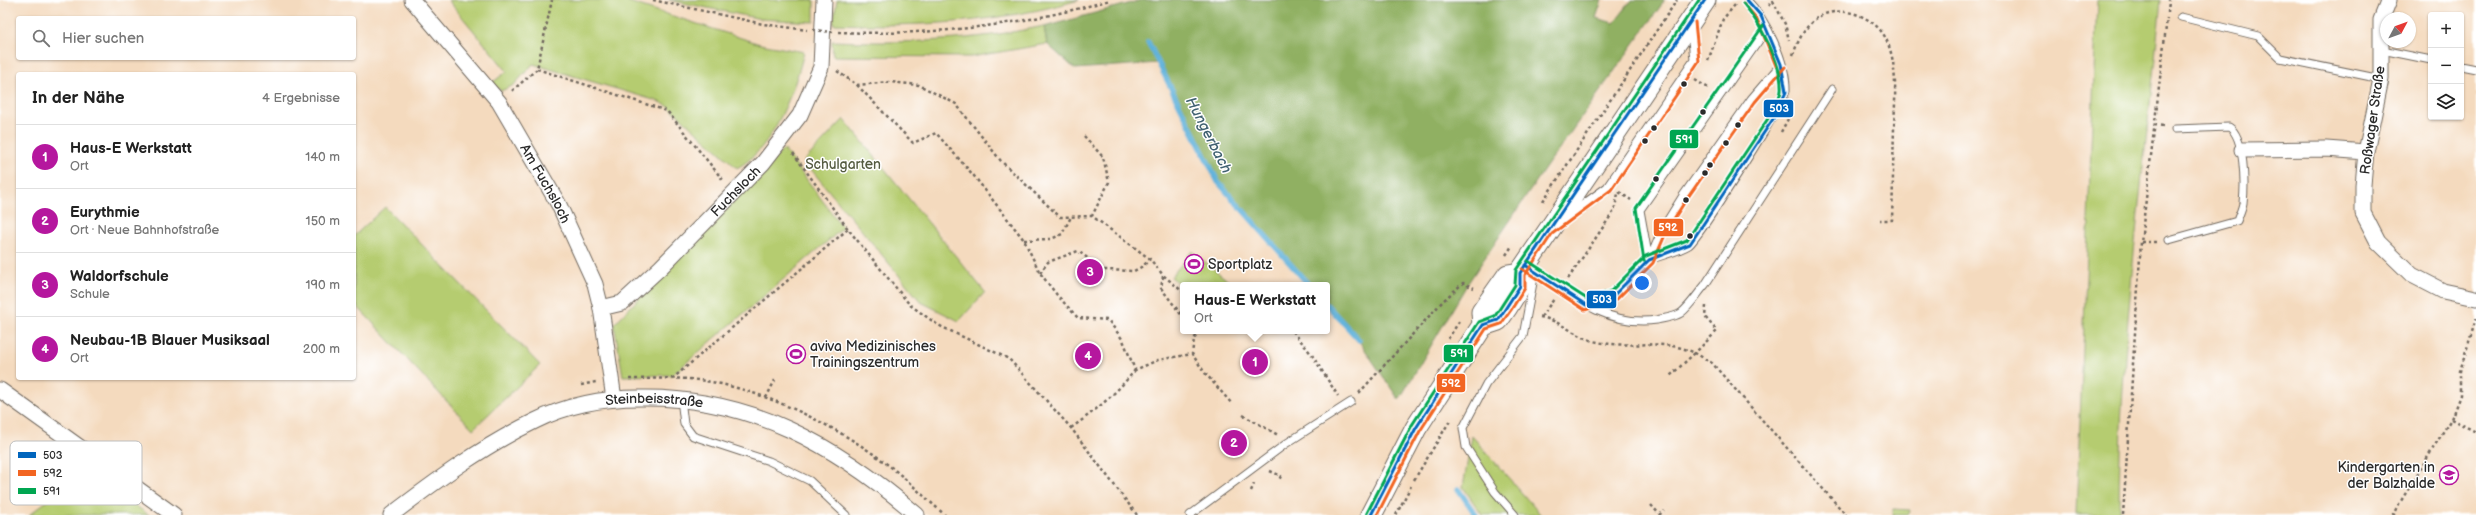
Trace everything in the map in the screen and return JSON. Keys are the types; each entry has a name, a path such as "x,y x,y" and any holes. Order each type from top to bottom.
{"main road":[{"path":"1371,515 1416,428 1483,325 1482,312 1508,275 1527,270 1548,231 1640,93 1705,0"}],"street":[{"name":"Am Fuchsloch","path":"412,0 499,102 559,205 586,263 601,308 614,399"},
{"name":"Fuchsloch","path":"601,308 622,303 734,194 800,115 821,67 824,0"},
{"name":"Roßwager Straße","path":"2389,0 2381,20 2381,80 2366,152 2364,213 2378,242 2412,275 2443,291 2476,298"},
{"path":"2242,150 2326,148 2366,152"},
{"path":"0,390 71,441"},
{"name":"Steinbeisstraße","path":"391,515 450,469 536,420 573,407 614,399 676,399 736,409 788,428 861,469 917,515"},
{"path":"142,492 174,515"}],"lane":[{"path":"1649,260 1690,244 1695,238 1775,116 1786,92 1781,64 1767,29 1761,16 1747,0"},
{"path":"2181,17 2258,36 2280,58 2381,80"},
{"path":"1649,260 1640,210 1767,29"},
{"path":"2382,50 2428,59"},
{"path":"1586,306 1614,295 1649,260 1664,226 1682,197 1751,99 1781,64"},
{"path":"2464,67 2476,69"},
{"path":"1515,515 1495,492 1466,447 1463,428 1486,384 1523,336 1527,270 1586,306 1608,315 1638,320 1661,319 1681,313 1705,285 1832,89"},
{"path":"2169,240 2237,221 2243,203 2242,150 2235,131 2229,127 2175,128"},
{"path":"676,399 684,424 693,436 769,461 810,481 846,515"},
{"path":"1190,515 1287,443 1351,402"}],"path":[{"path":"499,102 537,69 552,0"},
{"path":"653,0 763,24 823,32 907,34 974,29 1067,12 1110,0"},
{"path":"1723,19 1739,0"},
{"path":"2123,515 2141,242 2156,125 2169,0"},
{"path":"1769,5 1773,1"},
{"path":"1793,56 1799,38 1810,24 1822,15 1835,12 1862,16 1883,33 1892,60 1895,95 1892,220 1880,220"},
{"path":"821,67 839,72 857,85 913,143 936,133 974,176 1024,240 1040,272 1057,295 1078,318 1108,320 1123,340 1135,370"},
{"path":"537,69 667,111 734,194"},
{"path":"857,85 890,82 919,85 956,104 1001,162 1060,217 1092,216 1150,259 1163,275 1180,289"},
{"path":"1779,135 1796,146"},
{"path":"1084,136 1103,157 1109,182 1092,216"},
{"path":"782,138 848,229 910,305 938,325 1009,359 1071,428 1137,515"},
{"path":"1024,240 1051,239 1062,234 1071,217"},
{"path":"676,399 672,379 848,229"},
{"path":"1578,265 1596,239"},
{"path":"2141,242 2149,242"},
{"path":"1040,272 1048,262 1078,251 1104,270 1134,271 1143,266 1150,259"},
{"path":"1163,275 1161,288 1180,313"},
{"path":"1351,402 1443,302 1464,284 1482,290"},
{"path":"1670,376 1717,331 1705,317 1707,302"},
{"path":"1541,317 1593,340 1626,345 1668,344 1679,346 1712,363 1846,515"},
{"path":"2395,515 2393,514 2451,419 2460,395 2460,371 2476,319"},
{"path":"1198,334 1194,339 1192,354 1224,396 1232,404"},
{"path":"1295,334 1335,389 1342,408"},
{"path":"1071,428 1092,413 1123,386 1135,370 1158,360 1192,354"},
{"path":"766,398 774,380"},
{"path":"1243,415 1282,438 1287,443"},
{"path":"2451,419 2476,432"},
{"path":"1651,505 1660,515 1664,511"}],"green space":[{"path":"448,0 623,0 760,44 804,52 795,83 781,117 772,133 750,159 737,168 668,106 657,101 533,64 514,85 501,91 492,83 507,71"},
{"path":"669,0 814,0 814,22 761,19"},
{"path":"837,0 1079,0 1018,14 957,22 864,25 833,24"},
{"path":"1142,0 1602,0 1596,18 1614,23 1632,0 1665,0 1546,167 1468,283 1399,400 1359,341 1330,309 1330,282 1305,282 1218,182 1158,63 1075,69 1047,44 1044,27"},
{"path":"2097,0 2161,0 2140,192 2128,321 2120,450 2119,515 2076,515 2088,230 2090,225 2088,220"},
{"path":"1044,26 1047,44 971,57 833,56 832,41 912,42 991,35"},
{"name":"Schulgarten","path":"844,119 985,292 959,321 921,302 804,161"},
{"path":"784,149 843,228 672,375 623,376 614,324"},
{"path":"385,207 540,365 473,429 356,305 356,234"},
{"name":"Sportplatz","path":"1192,251 1229,282 1180,282 1180,284 1171,277"},
{"path":"1472,436 1541,515 1482,515 1463,487"},
{"path":"42,505 134,505 149,515 29,515"},
{"path":"1893,509 1910,510 1907,515 1892,515"}],"waterway":[{"name":"Hungerbach","path":"1148,42 1218,182 1306,282"},
{"name":"Hungerbach","path":"1330,308 1359,340"},
{"name":"Hungerbach","path":"1458,489 1476,515"}],"transit line":[{"name":"591","path":"1367,513 1412,425 1479,322 1495,316 1515,285 1516,270 1699,0"},
{"name":"503","path":"1371,515 1416,428 1483,325 1498,320 1520,286 1520,273 1705,0"},
{"name":"503","path":"1525,265 1586,305 1614,295 1649,260 1690,244 1775,116 1786,92 1781,64 1761,16 1747,0"},
{"name":"592","path":"1743,3 1757,19 1776,66"},
{"name":"591","path":"1528,261 1587,299 1611,291 1646,256 1687,240 1771,114 1781,91 1781,81 1778,69 1769,44 1763,32 1743,3"},
{"name":"592","path":"1377,515 1420,431 1486,329 1501,324 1511,310 1525,288 1525,275 1552,234 1611,190 1699,61 1695,22"},
{"name":"591","path":"1644,261 1636,208 1763,26"},
{"name":"592","path":"1522,269 1585,310 1617,299 1653,263 1668,228 1686,200 1755,102 1785,67"}],"place":[{"name":"Sportplatz","path":"1194,264"},
{"name":"Waldorfschule","path":"1090,272"},
{"name":"aviva Medizinisches Trainingszentrum","path":"796,354"},
{"name":"Neubau-1B Blauer Musiksaal","path":"1088,356"},
{"name":"Haus-E Werkstatt","path":"1255,362"},
{"name":"Eurythmie","path":"1234,443"},
{"name":"Kindergarten in der Balzhalde","path":"2449,475"}]}
